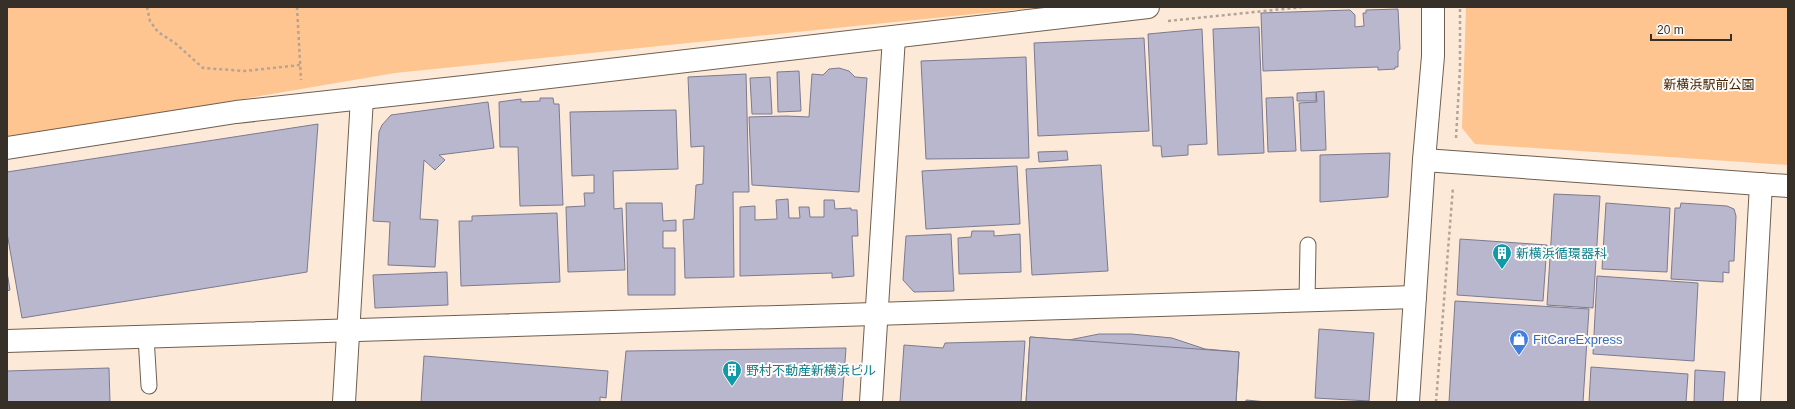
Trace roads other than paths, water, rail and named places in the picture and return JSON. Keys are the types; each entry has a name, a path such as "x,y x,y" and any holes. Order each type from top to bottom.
{"street":[{"path":"1408,402 1424,160 1433,56 1433,7"},
{"path":"7,148 236,112 894,36 1154,14"},
{"path":"871,402 894,36"},
{"path":"344,402 362,98"},
{"path":"1424,160 1788,186"},
{"path":"1749,402 1761,184"},
{"path":"7,341 1415,297"}],"lane":[{"path":"1307,301 1308,245"},
{"path":"146,337 149,386"}],"place":[{"name":"新横浜循環器科","path":"1502,270"},
{"name":"FitCareExpress","path":"1519,356"},
{"name":"野村不動産新横浜ビル","path":"732,387"}],"park label":[{"name":"新横浜駅前公園","path":"1709,84"}]}
